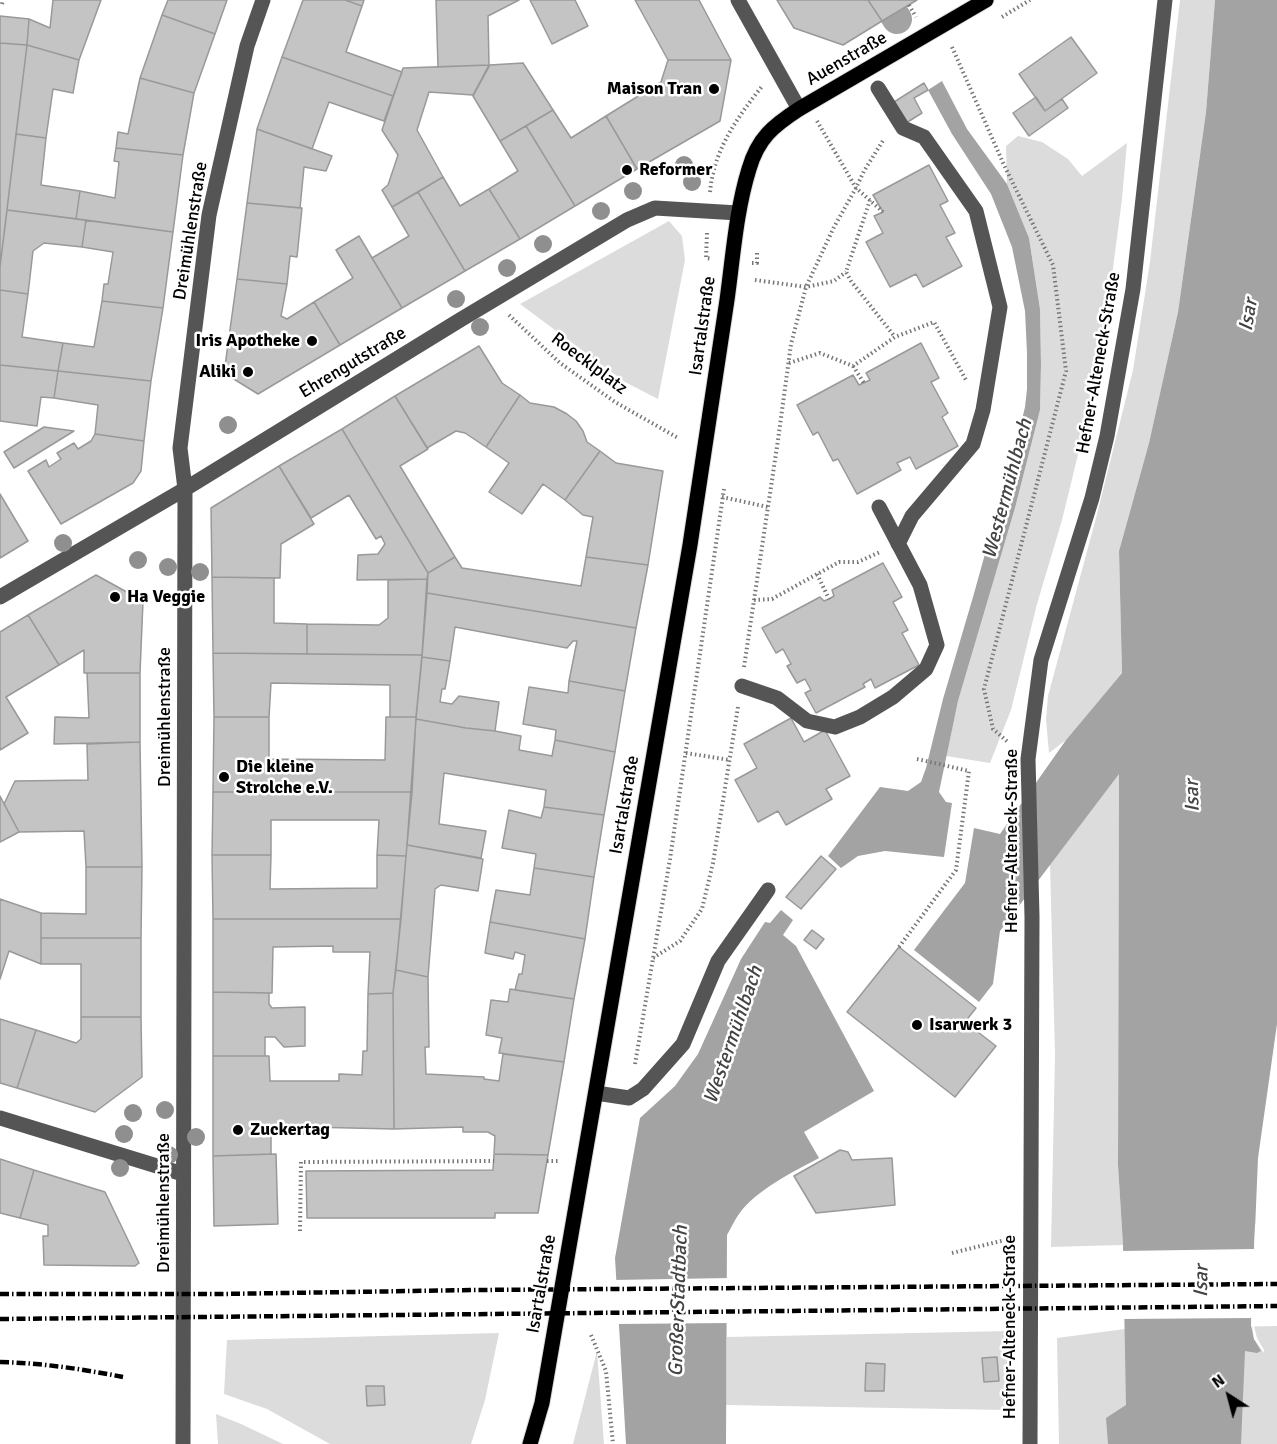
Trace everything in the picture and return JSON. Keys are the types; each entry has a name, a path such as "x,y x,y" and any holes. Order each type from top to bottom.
{"main road":[{"name":"Auenstraße","path":"748,171 753,156 773,126 986,0"},
{"name":"Isartalstraße","path":"530,1444 544,1393 596,1093 690,542 738,213 748,171"}],"street":[{"name":"Dreimühlenstraße","path":"183,1444 185,489 180,447 209,216 247,46 263,0"},
{"path":"738,0 799,109"},
{"name":"Hefner-Alteneck-Straße","path":"1030,1444 1032,917 1028,759 1041,660 1092,498 1107,436 1133,289 1165,0"},
{"path":"878,88 903,128 924,137 976,211 1000,307 983,410 973,444 912,516 898,544"},
{"name":"Ehrengutstraße","path":"0,597 185,489 627,220 656,208 738,213"},
{"path":"742,686 777,698 807,721 835,727 860,717 893,697 926,669 937,645 920,585 879,507"},
{"path":"596,1093 629,1098 643,1089 683,1044 718,961 768,890"},
{"path":"0,1118 183,1174"}],"path":[{"path":"952,47 1004,165 1053,265 1066,371 984,689 993,729 1028,759"},
{"path":"818,123 856,188 883,212"},
{"path":"653,958 680,940 702,909 713,863 742,686 791,344 806,287 834,227 864,171 889,132"},
{"path":"755,280 806,287 834,282 846,272 870,200"},
{"path":"846,272 895,337"},
{"name":"Roecklplatz","path":"493,300 560,363 615,402 678,438"},
{"path":"853,366 895,337 934,322 983,410"},
{"path":"788,363 820,353 853,366 864,383"},
{"path":"629,1098 670,860 724,489"},
{"path":"722,497 768,507"},
{"path":"754,600 772,599 839,562 858,562 898,544"},
{"path":"817,574 829,599"},
{"path":"686,753 730,759"},
{"path":"899,947 956,870 969,771 917,759"},
{"path":"300,1231 301,1162 494,1161"},
{"path":"547,1161 558,1161"},
{"path":"952,1253 1030,1234"},
{"path":"591,1335 606,1371 612,1444"}],"shaded area":[{"path":"1180,0 1215,0 1206,112 1178,312 1149,443 1119,551 1122,673 1066,740 1049,753 1046,719 1048,696 1133,370 1150,262"},
{"path":"1018,136 1042,142 1068,159 1082,176 1127,143 1122,199 1097,377 1062,520 1037,604 1011,710 990,763 946,756 958,701 1015,508 1040,410 1040,309 1029,238 1007,184 1006,146"},
{"path":"669,221 682,236 685,260 658,399 625,382 520,304"},
{"path":"1119,773 1118,1165 1123,1245 1051,1247 1055,1055 1050,864"},
{"path":"1277,1326 1277,1444 1059,1444 1057,1338 1125,1329"},
{"path":"1009,1331 1005,1410 726,1405 727,1337"},
{"path":"499,1333 485,1400 471,1444 330,1444 267,1409 224,1394 227,1340"},
{"path":"597,1351 604,1444 573,1444"},
{"path":"216,1414 241,1424 283,1444 218,1444"}],"water":[{"name":"Isar","path":"1215,0 1277,0 1277,1024 1258,1158 1251,1326 1254,1339 1261,1351 1257,1353 1245,1351 1241,1444 1108,1444 1106,1418 1126,1405 1123,1245 1118,1165 1119,774 1000,931 993,984 979,1002 914,950 965,883 974,828 1000,834 1066,740 1122,673 1119,551 1149,443 1178,312 1206,112"},
{"path":"942,81 967,129 1007,184 1029,238 1040,309 1040,410 1015,508 958,701 939,792 946,802 952,803 944,857 885,851 858,856 841,868 828,856 880,787 908,791 921,782 1025,407 1027,353 1025,311 1012,247 991,194 952,134 928,90"},
{"name":"Großer Stadtbach","path":"781,910 793,920 783,935 796,946 874,1091 804,1132 819,1158 776,1182 755,1197 739,1214 727,1235 726,1444 626,1444 615,1258 640,1118 675,1086 698,1054 741,959 765,922 770,923"}],"pier":[{"path":"1258,1218 1254,1326 1264,1353 1254,1339 1251,1318 1121,1319 1120,1251 1254,1249 1255,1225"},
{"path":"730,1278 730,1323 616,1324 613,1280"}],"building":[{"path":"53,0 101,0 79,60 27,45 29,19 50,28"},
{"path":"168,0 227,0 215,34 162,15"},
{"path":"303,0 345,0 362,6 346,52 402,72 393,96 282,57"},
{"path":"345,0 364,0 362,6"},
{"path":"436,0 519,0 488,16 489,65 438,67"},
{"path":"530,0 575,0 588,26 552,44"},
{"path":"635,0 699,0 731,60 668,60"},
{"path":"777,0 868,0 882,21 843,45 794,28"},
{"path":"868,0 917,0 882,21"},
{"path":"162,15 215,34 194,93 140,78"},
{"path":"0,16 29,19 27,45 0,43"},
{"path":"1071,37 1097,73 1045,111 1019,74"},
{"path":"0,43 27,45 0,267"},
{"path":"27,45 79,60 73,93 53,89 46,138 16,134"},
{"path":"282,57 393,96 384,121 329,102 312,149 257,129"},
{"path":"668,60 731,60 720,121 637,169 606,116 661,82"},
{"path":"523,63 553,110 500,141 473,96 490,65"},
{"path":"489,65 473,95 429,92 417,130 443,177 392,207 382,190 388,185 398,155 382,130 403,68"},
{"path":"140,78 194,93 183,155 116,148 118,132 128,134"},
{"path":"924,83 928,90 914,98 922,113 906,123 894,102"},
{"path":"1036,97 1045,111 1062,99 1068,108 1029,136 1013,113"},
{"path":"553,110 571,138 606,116 637,169 575,206 526,126"},
{"path":"526,126 575,206 520,239 489,189 518,171 500,141"},
{"path":"257,129 332,156 326,171 304,167 300,208 247,203"},
{"path":"16,134 46,138 41,185 80,191 76,219 7,210"},
{"path":"116,148 183,155 173,232 76,219 80,191 115,198 119,162 114,161"},
{"path":"929,165 948,201 940,205 955,233 946,237 962,266 923,287 916,274 890,287 866,242 883,233 874,216 883,212 873,195"},
{"path":"443,177 460,206 489,189 520,239 465,271 418,192"},
{"path":"418,192 465,271 402,308 372,258 409,236 392,207"},
{"path":"247,203 302,208 297,257 290,256 287,284 237,279"},
{"path":"7,210 86,220 82,247 44,243 33,251 28,294 0,290 0,267"},
{"path":"86,220 173,232 163,308 102,301 104,284 108,284 113,252 82,247"},
{"path":"359,236 402,308 340,345 314,302 353,278 336,250"},
{"path":"237,279 287,284 281,316 287,319 314,302 340,345 258,394 224,373"},
{"path":"0,290 28,294 22,337 63,343 58,371 0,365"},
{"path":"102,301 163,308 151,381 58,371 63,343 94,347"},
{"path":"921,343 939,378 931,382 948,413 942,417 958,446 916,469 910,457 897,463 901,470 857,494 838,459 833,461 818,432 813,435 797,405 853,375 859,385 870,380 866,373"},
{"path":"479,346 502,383 520,395 486,447 465,433 456,431 427,448 395,396"},
{"path":"0,365 58,371 54,398 41,397 37,426 0,421"},
{"path":"58,371 151,381 144,441 95,434 98,405 54,398"},
{"path":"520,395 530,403 554,407 567,414 576,421 587,442 600,451 565,500 543,484 522,514 489,492 509,463 486,447"},
{"path":"395,396 428,449 400,466 455,557 428,573 342,429"},
{"path":"44,427 74,431 14,468 4,452"},
{"path":"342,429 428,573 427,579 357,580 358,555 378,554 385,544 381,536 376,539 349,495 311,518 279,466"},
{"path":"95,434 144,441 141,471 133,483 61,524 28,471 46,460 49,467 61,459 57,453 74,443 78,449 91,441"},
{"path":"600,451 616,463 663,471 648,565 586,557 593,517 583,515 565,500"},
{"path":"279,466 314,524 281,544 280,578 212,577 211,508"},
{"path":"0,494 28,541 0,558"},
{"path":"455,557 462,568 581,586 586,557 648,565 636,628 427,593 428,573"},
{"path":"883,563 902,597 893,602 908,630 902,633 919,665 875,688 871,679 863,684 865,687 816,713 805,693 811,690 805,679 797,683 787,666 791,664 783,649 776,653 762,628 820,597 824,601 829,599 834,596 832,590"},
{"path":"96,575 143,601 140,673 84,673 84,650 59,665 28,615"},
{"path":"212,577 274,578 274,623 307,624 307,654 213,653"},
{"path":"427,579 422,655 307,654 307,624 379,625 388,618 388,580"},
{"path":"427,593 636,628 625,691 569,681 577,641 573,641 567,648 455,627 450,661 422,657"},
{"path":"28,615 59,665 6,697 28,733 0,750 0,632"},
{"path":"213,653 422,655 416,717 390,717 390,685 271,683 269,717 214,717"},
{"path":"422,657 450,661 440,702 452,704 459,696 499,702 495,731 416,719"},
{"path":"87,673 140,673 140,742 54,744 55,717 89,718"},
{"path":"569,681 625,691 615,752 555,740 556,730 523,724 529,687 568,693"},
{"path":"214,717 269,717 269,759 385,760 386,717 416,717 412,792 213,792"},
{"path":"791,718 804,742 825,730 850,776 826,789 832,799 786,825 778,811 758,822 735,780 757,768 744,744"},
{"path":"416,719 521,736 519,750 552,756 555,740 615,752 604,815 544,807 546,790 444,773 439,824 486,831 481,858 407,845"},
{"path":"140,742 142,867 86,867 84,831 19,832 4,804 15,781 88,780 87,744"},
{"path":"213,792 412,792 406,856 377,855 379,820 271,820 271,855 212,855"},
{"path":"0,796 19,832 0,842"},
{"path":"544,807 604,815 594,877 534,868 536,854 502,848 509,810 541,818"},
{"path":"407,845 483,859 478,891 441,885 435,889 428,977 396,970"},
{"path":"212,855 271,855 270,889 377,888 377,855 406,856 401,919 213,919"},
{"path":"821,856 836,869 801,909 786,897"},
{"path":"86,867 142,867 141,938 41,938 41,913 86,914"},
{"path":"534,868 594,877 585,939 490,922 496,890 530,895"},
{"path":"0,899 41,913 41,964 9,951 0,979"},
{"path":"213,919 401,919 393,993 368,994 370,952 333,952 333,946 273,947 272,993 213,992"},
{"path":"490,922 585,939 574,999 515,990 519,974 522,974 525,955 515,952 513,959 485,953"},
{"path":"812,930 824,939 816,949 804,940"},
{"path":"41,938 141,938 141,1017 81,1017 81,964 41,964"},
{"name":"Isarwerk 3","path":"899,947 976,1008 965,1022 996,1046 955,1097 847,1012"},
{"path":"396,970 428,977 429,1047 425,1047 426,1074 484,1077 484,1079 499,1081 503,1054 564,1062 548,1155 494,1154 495,1136 488,1132 463,1132 463,1127 394,1129 393,993"},
{"path":"510,989 574,999 564,1062 499,1053 502,1038 486,1035 491,1000 508,1002"},
{"path":"213,992 269,993 269,1004 272,1008 305,1007 305,1046 284,1047 275,1037 265,1037 265,1056 213,1056"},
{"path":"393,993 394,1129 308,1127 308,1134 271,1135 271,1154 213,1156 213,1056 269,1056 270,1081 339,1081 339,1074 362,1075 363,1051 367,1051 368,994"},
{"path":"81,1017 141,1017 142,1077 95,1112 17,1088 36,1030 76,1043 81,1039"},
{"path":"0,1019 36,1030 17,1088 0,1083"},
{"path":"840,1150 848,1152 852,1160 892,1158 895,1205 816,1213 794,1176"},
{"path":"276,1154 278,1224 214,1226 213,1156"},
{"path":"494,1154 548,1155 538,1213 495,1213 495,1218 307,1218 306,1171 493,1170"},
{"path":"0,1159 34,1170 20,1218 0,1213"},
{"path":"34,1170 105,1192 139,1263 135,1266 44,1265 43,1236 48,1236 48,1225 20,1218"},
{"path":"997,1357 999,1381 984,1382 982,1358"},
{"path":"866,1363 885,1364 884,1391 865,1391"},
{"path":"366,1386 384,1386 385,1405 367,1406"}],"waterway":[{"name":"Westermühlbach","path":"885,0 897,19"}],"railway":[{"path":"0,1294 1277,1284"},
{"path":"0,1319 1277,1306"},
{"path":"0,1362 62,1367 123,1377"}],"place":[{"name":"Maison Tran","path":"714,89"},
{"name":"Reformer","path":"627,170"},
{"name":"Iris Apotheke","path":"312,341"},
{"name":"Aliki","path":"248,372"},
{"name":"Ha Veggie","path":"115,597"},
{"name":"Die kleine Strolche e.V.","path":"224,777"},
{"name":"Isarwerk 3","path":"917,1025"},
{"name":"Zuckertag","path":"238,1130"}]}
